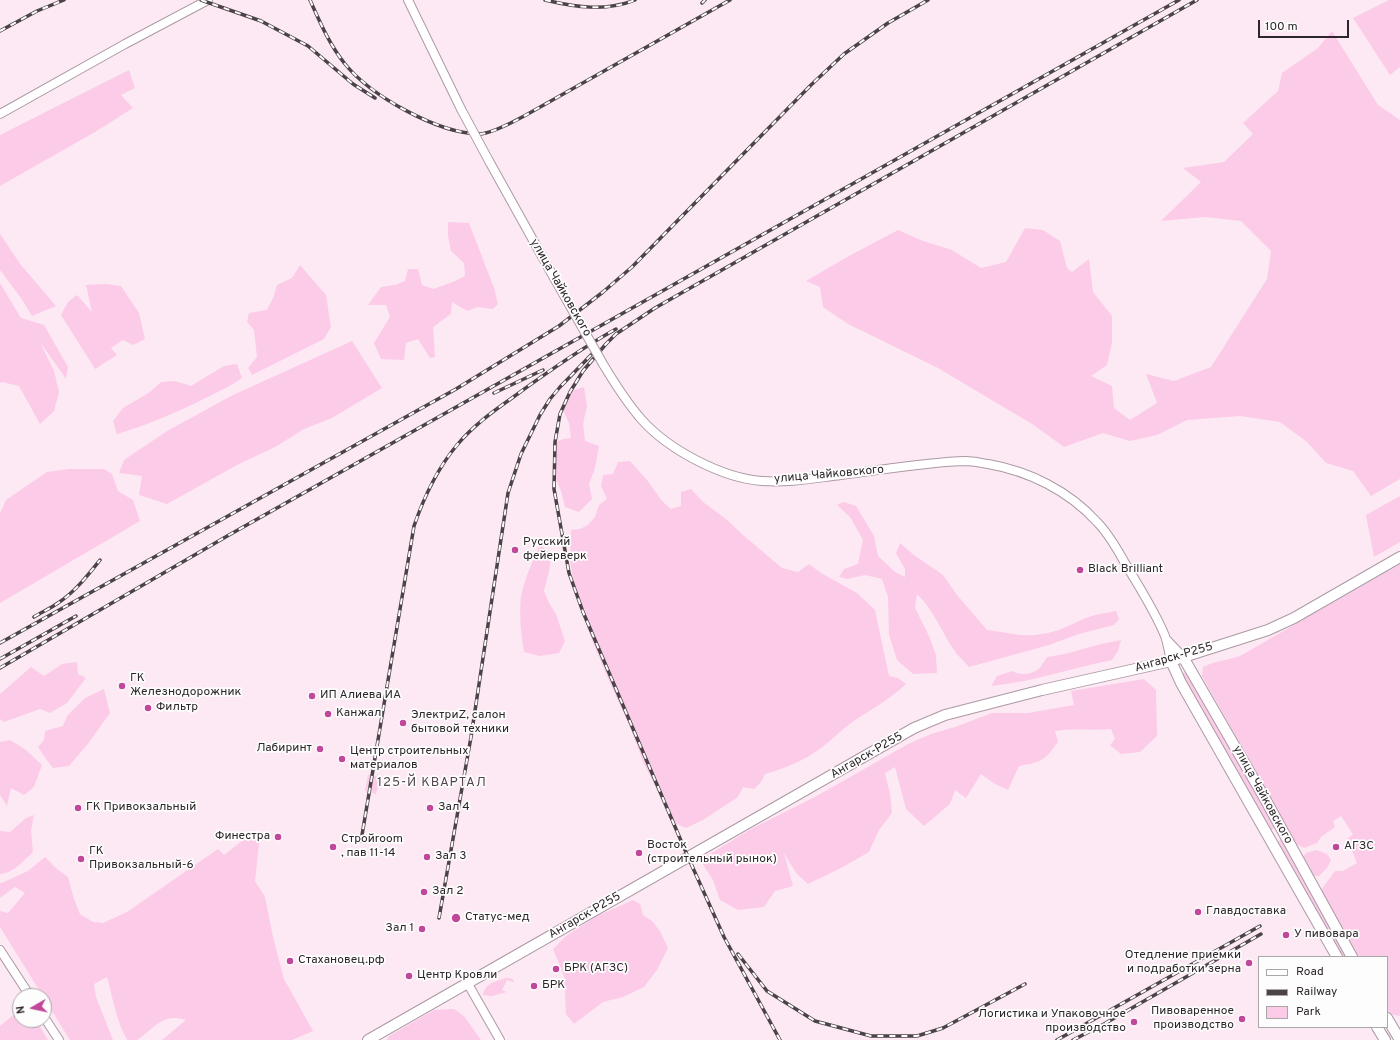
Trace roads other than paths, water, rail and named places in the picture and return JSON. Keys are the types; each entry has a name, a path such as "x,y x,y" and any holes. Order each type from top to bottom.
{"main road":[{"name":"Ангарск-Р255","path":"368,1040 914,728 931,720 1042,690 1184,657 1268,630 1294,618 1400,557"},
{"name":"улица Чайковского","path":"1184,657 1264,797 1351,956"},
{"name":"улица Чайковского","path":"1171,660 1181,683 1337,956"},
{"path":"1388,1020 1400,1040"},
{"path":"1378,1028 1385,1040"}],"street":[{"path":"0,114 125,44 208,0"},
{"name":"улица Чайковского","path":"408,0 488,161 603,364 624,398 648,425 670,443 700,462 733,475 761,481 792,481 968,461 1004,467 1046,482 1079,505 1099,524 1117,549 1160,625 1166,638 1171,660"},
{"name":"улица Чайковского","path":"1166,638 1184,657"},
{"path":"0,950 25,988"},
{"path":"468,984 500,1040"},
{"path":"51,1028 59,1040"}],"railway":[{"path":"0,31 37,11 64,0"},
{"path":"201,0 261,21 308,46 353,84 375,98"},
{"path":"310,0 334,49 356,76 371,88 406,111 425,120 462,132 479,134 496,130 521,118 730,0"},
{"path":"545,0 568,5 590,7 613,6 635,0"},
{"path":"702,3 705,0"},
{"path":"0,643 456,389 559,326 603,292 632,267 811,85 844,54 888,23 928,0"},
{"path":"0,668 229,535 1179,0"},
{"path":"780,1040 724,937 583,612 569,573 554,489 555,442 560,414 570,392 583,371 606,344 616,334 655,308 1197,0"},
{"path":"361,841 414,526 422,504 443,464 450,454 457,445 483,420 538,379 616,329"},
{"path":"439,918 471,737 508,493 521,454 540,415 560,387 593,353"},
{"path":"494,393 543,370"},
{"path":"34,617 70,594 100,560"},
{"path":"0,659 76,616"},
{"path":"1057,1040 1260,926"},
{"path":"1073,1040 1104,1024 1261,934"},
{"path":"738,954 767,991 815,1021 871,1036 917,1036 943,1028 1025,984"}],"place":[{"name":"Русский фейерверк","path":"515,550"},
{"name":"Black Brilliant","path":"1080,570"},
{"name":"ГК Железнодорожник","path":"122,686"},
{"name":"ИП Алиева ИА","path":"312,696"},
{"name":"Фильтр","path":"148,708"},
{"name":"Канжал","path":"328,714"},
{"name":"ЭлектриZ, салон бытовой техники","path":"403,723"},
{"name":"Лабиринт","path":"320,749"},
{"name":"Центр строительных материалов","path":"342,759"},
{"name":"ГК Привокзальный","path":"78,808"},
{"name":"Зал 4","path":"430,808"},
{"name":"Финестра","path":"278,837"},
{"name":"Стройroom , пав 11-14","path":"333,847"},
{"name":"АГЗС","path":"1336,847"},
{"name":"Восток (строительный рынок)","path":"639,853"},
{"name":"Зал 3","path":"427,857"},
{"name":"ГК Привокзальный-6","path":"81,859"},
{"name":"Зал 2","path":"424,892"},
{"name":"Главдоставка","path":"1198,912"},
{"name":"Статус-мед","path":"456,918"},
{"name":"Зал 1","path":"422,929"},
{"name":"У пивовара","path":"1286,935"},
{"name":"Стахановец.рф","path":"290,961"},
{"name":"Отедление приемки и подработки зерна","path":"1249,963"},
{"name":"БРК (АГЗС)","path":"556,969"},
{"name":"Центр Кровли","path":"409,976"},
{"name":"БРК","path":"534,986"},
{"name":"Пивоваренное производство","path":"1242,1019"},
{"name":"Логистика и Упаковочное производство","path":"1134,1022"}],"district":[{"name":"125-Й КВАРТАЛ","path":"432,783"}]}
